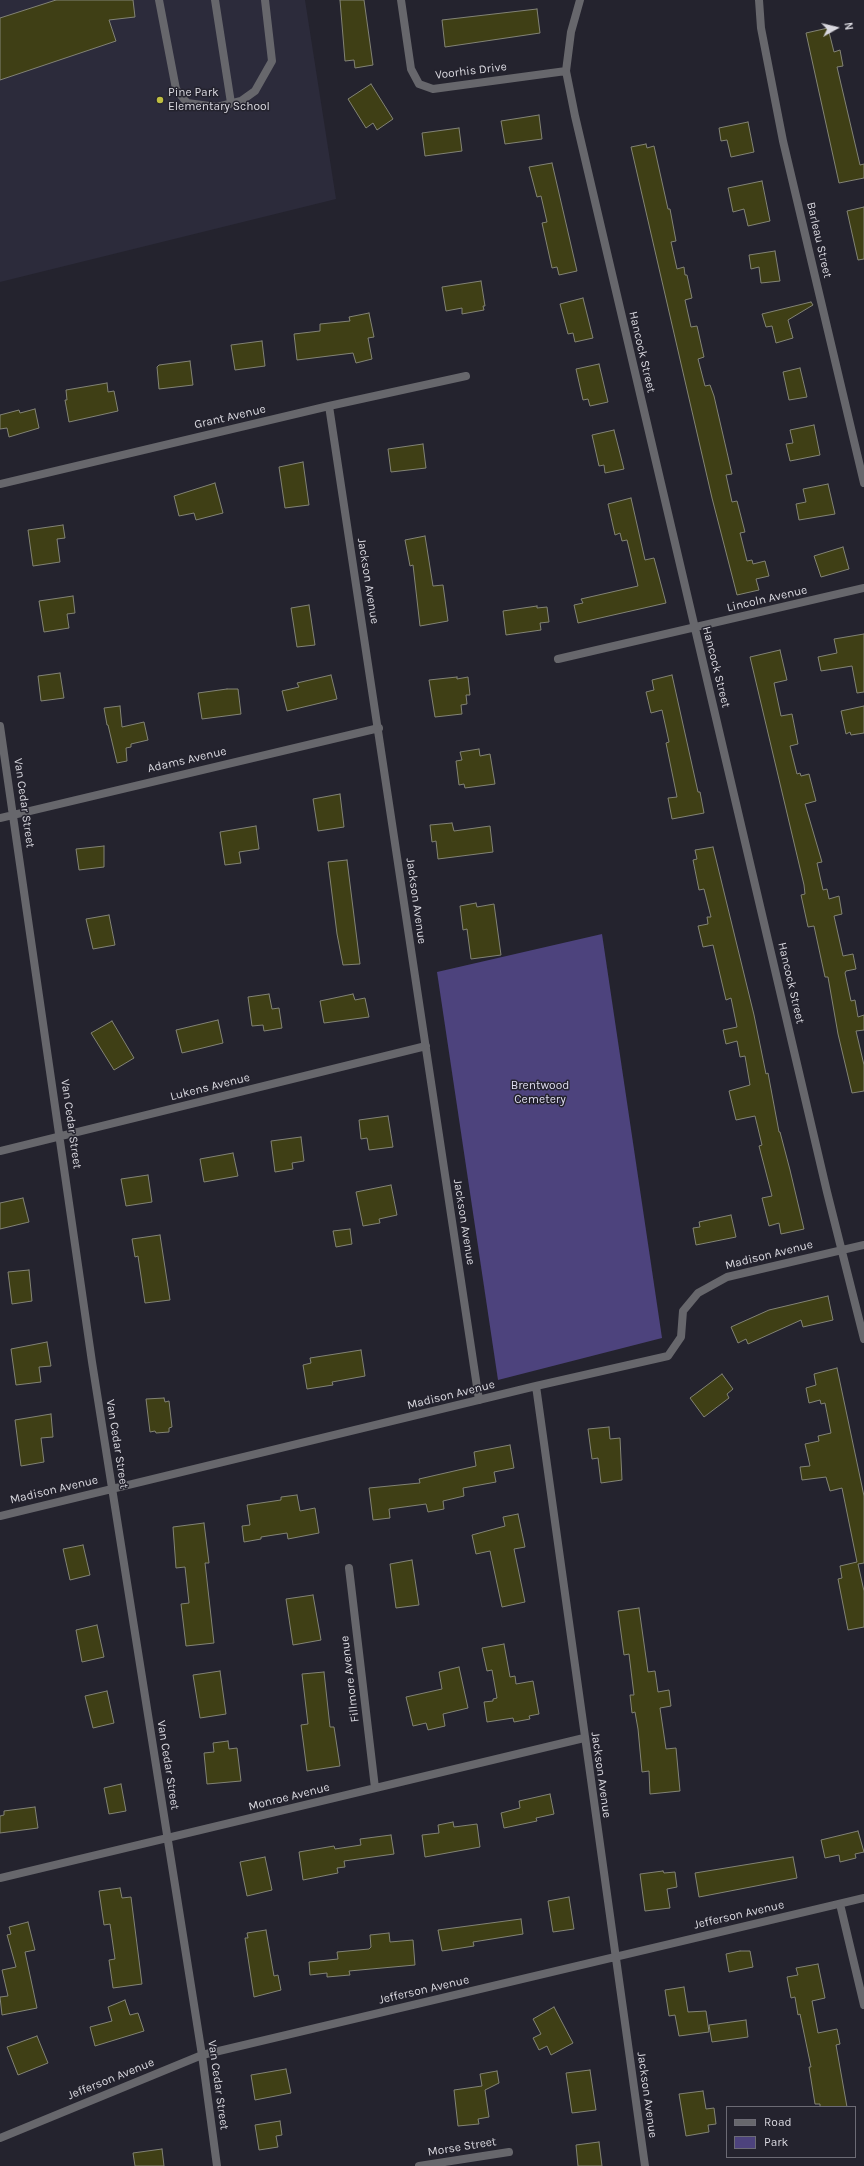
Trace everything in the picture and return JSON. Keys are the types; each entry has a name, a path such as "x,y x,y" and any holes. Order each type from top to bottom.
{"street":[{"path":"159,0 176,89 187,103 217,107 241,101 255,91 272,61 265,0"},
{"path":"216,0 231,103"},
{"name":"Voorhis Drive","path":"401,0 411,69 419,84 433,89 566,71"},
{"name":"Hancock Street","path":"580,0 571,32 566,71 595,205 694,628 864,1339"},
{"name":"Barleau Street","path":"759,0 761,28 777,111 864,483"},
{"name":"Grant Avenue","path":"0,484 329,406 466,376"},
{"name":"Jackson Avenue","path":"329,406 379,728 479,1400"},
{"name":"Lincoln Avenue","path":"558,659 864,588"},
{"name":"Van Cedar Street","path":"0,726 61,1135 92,1362 202,2055 217,2166"},
{"name":"Adams Avenue","path":"0,818 379,728"},
{"name":"Lukens Avenue","path":"0,1151 426,1046"},
{"name":"Madison Avenue","path":"0,1516 536,1386 668,1356 681,1337 683,1311 698,1293 727,1277 864,1245"},
{"name":"Jackson Avenue","path":"536,1386 645,2166"},
{"name":"Fillmore Avenue","path":"349,1568 375,1788"},
{"name":"Monroe Avenue","path":"0,1878 584,1738"},
{"name":"Jefferson Avenue","path":"0,2138 202,2055 864,1898"},
{"path":"840,1904 864,2005"},
{"name":"Morse Street","path":"419,2166 509,2152"}],"shaded area":[{"name":"Pine Park Elementary School","path":"0,0 305,0 336,199 0,282"}],"green space":[{"name":"Brentwood Cemetery","path":"602,934 662,1338 498,1380 437,972"}],"building":[{"path":"56,0 133,0 135,17 109,20 116,41 0,80 0,18"},
{"path":"340,0 364,0 373,65 355,68 354,60 345,61"},
{"path":"537,9 540,33 445,47 442,20"},
{"path":"828,28 834,52 840,50 843,66 837,67 860,165 864,164 864,178 839,183 806,33"},
{"path":"371,84 393,119 377,130 373,123 366,128 348,99"},
{"path":"539,115 542,139 505,144 501,121"},
{"path":"748,122 754,152 731,157 727,140 721,141 719,128"},
{"path":"459,128 462,151 425,156 422,133"},
{"path":"646,144 647,148 654,146 668,209 670,209 676,241 671,242 677,269 684,267 685,275 687,275 692,298 685,300 691,327 697,326 704,357 698,359 705,386 710,385 714,396 732,474 726,475 732,502 737,501 745,532 740,533 747,561 752,560 753,564 765,561 769,576 756,579 759,590 737,595 712,498 631,147"},
{"path":"552,163 577,271 559,275 557,267 552,268 542,223 547,222 541,196 537,197 529,167"},
{"path":"762,181 770,221 748,226 744,209 733,212 728,188"},
{"path":"864,207 864,259 858,260 847,211"},
{"path":"775,251 780,281 761,283 759,267 751,269 749,255"},
{"path":"481,281 485,306 483,306 484,310 462,314 462,308 446,311 442,287"},
{"path":"583,298 593,338 575,342 573,333 568,334 560,304"},
{"path":"811,302 813,305 788,320 793,338 776,343 772,326 766,327 762,314"},
{"path":"369,313 374,337 368,338 372,359 356,363 353,353 297,360 294,334 320,331 320,324 350,321 349,317"},
{"path":"262,341 265,366 235,370 231,345"},
{"path":"190,361 193,385 159,389 157,367 159,365"},
{"path":"599,364 608,402 590,406 588,399 583,400 576,369"},
{"path":"800,368 807,397 789,400 783,372"},
{"path":"107,383 108,392 114,391 118,411 69,422 65,400 67,400 66,390"},
{"path":"35,409 39,428 9,437 7,428 0,429 0,415 19,410 20,413"},
{"path":"814,425 820,455 790,461 786,444 793,443 790,430"},
{"path":"614,430 624,469 605,473 604,465 599,466 592,435"},
{"path":"423,444 426,468 391,472 388,449"},
{"path":"303,462 309,505 285,508 279,467"},
{"path":"215,483 223,513 196,520 194,513 179,516 174,496"},
{"path":"828,484 835,514 799,520 796,504 806,502 803,489"},
{"path":"631,498 645,560 654,558 666,603 578,623 574,605 583,603 581,599 638,586 627,540 622,541 620,533 615,535 608,504"},
{"path":"63,525 65,538 57,539 60,562 33,566 28,530"},
{"path":"425,536 433,586 443,585 448,621 420,626 413,565 410,566 405,540"},
{"path":"843,547 849,569 821,577 814,556"},
{"path":"73,596 75,613 67,614 69,628 44,632 39,601"},
{"path":"309,605 315,645 297,647 291,608"},
{"path":"537,606 537,608 547,607 549,622 540,623 541,630 506,635 503,611"},
{"path":"864,634 864,692 857,693 852,666 821,671 818,657 837,653 834,639"},
{"path":"780,650 787,680 774,683 781,716 792,714 798,744 790,746 797,774 800,773 801,776 809,774 816,801 805,804 822,862 817,863 823,890 827,889 829,899 839,896 842,914 834,916 843,956 853,954 856,969 846,971 845,973 851,1001 855,1000 858,1017 864,1015 864,1030 856,1031 864,1065 864,1091 852,1093 838,1034 828,977 825,977 814,926 808,927 801,895 805,894 804,885 750,657"},
{"path":"60,673 64,698 41,701 38,676"},
{"path":"331,675 337,699 287,711 282,691 299,687 297,683"},
{"path":"672,675 704,813 672,819 668,798 677,797 666,743 669,742 662,710 651,713 646,692 654,690 652,680"},
{"path":"457,677 457,679 468,677 470,695 466,695 467,704 461,705 462,714 435,717 429,680"},
{"path":"238,689 241,714 202,719 198,693"},
{"path":"120,706 122,727 144,722 148,740 131,744 131,747 126,748 127,761 117,763 104,708"},
{"path":"864,706 864,733 851,735 850,732 846,734 841,711"},
{"path":"479,749 480,756 490,754 495,784 465,788 464,784 459,785 456,761 462,760 460,752"},
{"path":"340,794 344,827 318,831 313,799"},
{"path":"452,823 454,831 490,826 493,852 438,859 436,841 432,842 430,825"},
{"path":"256,826 259,849 239,852 241,863 225,865 220,832"},
{"path":"104,846 104,867 79,870 76,849"},
{"path":"713,847 754,1015 766,1074 768,1073 779,1132 804,1229 781,1234 779,1223 769,1226 762,1198 772,1196 759,1146 762,1145 755,1116 736,1120 729,1091 750,1085 745,1056 740,1057 737,1041 726,1044 723,1030 737,1027 731,998 726,1000 713,945 703,947 698,926 708,924 707,917 711,917 704,889 699,890 693,860 697,859 695,850"},
{"path":"347,860 360,964 343,965 337,934 328,862"},
{"path":"476,903 477,907 494,904 501,955 471,959 467,929 463,930 460,906"},
{"path":"109,915 115,945 93,949 86,919"},
{"path":"269,994 272,1009 279,1008 282,1028 264,1031 263,1025 252,1026 248,997"},
{"path":"353,994 355,1000 365,998 369,1017 324,1023 320,1001"},
{"path":"218,1020 223,1043 182,1053 176,1030"},
{"path":"112,1021 134,1058 114,1070 91,1033"},
{"path":"388,1116 393,1147 369,1150 367,1138 361,1139 359,1120"},
{"path":"301,1137 304,1161 292,1163 293,1169 275,1172 271,1141"},
{"path":"233,1153 238,1176 204,1182 200,1159"},
{"path":"148,1175 152,1202 126,1206 121,1179"},
{"path":"391,1185 397,1215 379,1219 380,1223 363,1226 356,1192"},
{"path":"23,1198 29,1222 0,1229 0,1203"},
{"path":"731,1215 736,1237 696,1245 693,1228 700,1227 699,1222"},
{"path":"350,1229 352,1244 336,1247 333,1231"},
{"path":"160,1235 170,1300 145,1303 138,1256 135,1257 132,1239"},
{"path":"29,1270 32,1301 12,1304 8,1272"},
{"path":"828,1296 833,1320 803,1327 801,1320 748,1344 746,1339 738,1343 731,1327 769,1310"},
{"path":"47,1342 51,1366 39,1367 41,1382 16,1385 11,1349"},
{"path":"361,1350 365,1376 332,1382 333,1385 307,1389 303,1365 311,1363 310,1358"},
{"path":"837,1368 864,1496 864,1563 858,1564 864,1591 864,1627 848,1630 838,1579 842,1578 840,1566 857,1562 842,1488 830,1491 826,1477 802,1480 800,1467 810,1466 805,1444 819,1441 818,1436 831,1433 825,1403 821,1404 820,1400 809,1403 806,1388 816,1385 814,1374"},
{"path":"722,1374 733,1389 727,1394 729,1398 704,1417 690,1398"},
{"path":"164,1398 165,1402 169,1401 172,1427 169,1428 169,1432 150,1432 146,1399"},
{"path":"51,1414 53,1437 41,1438 44,1462 21,1466 15,1420"},
{"path":"609,1427 610,1439 620,1438 622,1480 601,1483 598,1458 592,1459 588,1429"},
{"path":"510,1445 514,1468 494,1472 496,1482 463,1488 464,1496 443,1501 444,1509 428,1512 426,1504 389,1509 390,1518 373,1520 369,1488 420,1483 419,1479 476,1466 474,1452"},
{"path":"297,1495 300,1511 315,1508 319,1533 288,1539 287,1533 261,1537 261,1539 244,1542 242,1526 250,1525 247,1505 281,1500 281,1497"},
{"path":"518,1514 525,1547 514,1549 525,1602 502,1607 490,1551 476,1554 472,1535 505,1526 503,1517"},
{"path":"204,1523 209,1563 205,1563 214,1643 186,1646 181,1604 189,1603 185,1567 176,1568 173,1527"},
{"path":"83,1545 90,1575 70,1580 63,1549"},
{"path":"412,1560 419,1605 396,1608 390,1564"},
{"path":"313,1595 321,1640 293,1645 286,1599"},
{"path":"639,1608 648,1672 655,1671 658,1692 669,1690 671,1706 660,1708 666,1749 676,1748 680,1791 650,1794 649,1771 642,1772 638,1729 635,1712 632,1713 630,1695 634,1695 629,1654 624,1655 618,1611"},
{"path":"97,1625 104,1657 82,1662 76,1630"},
{"path":"504,1644 510,1677 515,1676 516,1684 533,1681 539,1714 529,1716 530,1719 514,1722 513,1718 487,1722 484,1702 493,1701 493,1699 497,1698 492,1670 487,1671 482,1648"},
{"path":"459,1667 468,1708 443,1714 445,1726 428,1730 426,1723 413,1726 406,1697 442,1689 439,1672"},
{"path":"220,1671 226,1714 200,1718 193,1675"},
{"path":"324,1672 330,1727 334,1727 340,1766 307,1771 301,1725 308,1724 302,1674"},
{"path":"107,1691 114,1723 93,1728 85,1696"},
{"path":"228,1741 229,1749 237,1748 241,1781 207,1784 204,1753 214,1752 213,1743"},
{"path":"121,1784 126,1811 109,1814 104,1788"},
{"path":"550,1794 554,1814 536,1818 537,1821 504,1828 501,1813 520,1808 519,1801"},
{"path":"35,1807 38,1828 0,1833 0,1816 4,1815 4,1811"},
{"path":"453,1822 454,1827 477,1824 480,1847 425,1857 422,1835 439,1833 438,1825"},
{"path":"858,1831 864,1852 855,1854 856,1858 840,1862 839,1855 825,1858 821,1840"},
{"path":"391,1835 394,1854 344,1861 345,1867 337,1868 338,1873 303,1880 299,1852 334,1846 335,1849 361,1845 360,1839"},
{"path":"265,1857 272,1890 247,1896 240,1862"},
{"path":"793,1857 797,1878 699,1897 695,1873"},
{"path":"663,1871 664,1873 675,1872 677,1887 667,1889 670,1908 645,1911 640,1874"},
{"path":"120,1888 122,1898 131,1897 142,1984 113,1988 109,1960 115,1959 110,1924 104,1925 99,1891"},
{"path":"569,1897 574,1929 553,1932 548,1901"},
{"path":"521,1919 523,1934 473,1942 474,1946 442,1951 438,1930"},
{"path":"28,1922 35,1950 25,1952 37,2008 2,2015 0,1997 8,1996 2,1970 16,1967 7,1935 11,1934 9,1927"},
{"path":"266,1930 274,1976 278,1975 281,1990 254,1997 245,1938 248,1938 247,1933"},
{"path":"389,1933 390,1942 413,1940 415,1965 349,1971 350,1975 327,1977 327,1973 310,1975 309,1962 338,1959 337,1952 369,1949 371,1947 370,1935"},
{"path":"740,1951 750,1951 753,1967 729,1972 726,1954"},
{"path":"818,1964 825,1998 812,2001 818,2033 837,2029 840,2044 836,2045 847,2106 820,2106 820,2104 815,2104 809,2067 811,2067 800,2014 798,2015 795,1997 791,1998 787,1977 798,1975 796,1968"},
{"path":"684,1987 688,2012 706,2011 709,2032 679,2036 675,2015 669,2016 665,1990"},
{"path":"125,2000 130,2015 138,2013 144,2031 95,2046 90,2027 112,2021 108,2007"},
{"path":"554,2007 573,2043 551,2055 547,2046 539,2050 533,2038 541,2034 533,2019"},
{"path":"746,2020 748,2037 712,2042 709,2025"},
{"path":"37,2036 48,2063 18,2075 7,2047"},
{"path":"286,2069 291,2093 255,2100 251,2075"},
{"path":"590,2070 596,2110 572,2113 566,2073"},
{"path":"497,2071 499,2083 485,2090 489,2117 478,2119 479,2124 458,2126 454,2090 482,2086 480,2074"},
{"path":"703,2091 706,2109 714,2108 716,2124 708,2125 709,2132 686,2136 679,2094"},
{"path":"280,2121 282,2135 276,2136 278,2147 259,2150 255,2125"},
{"path":"599,2142 602,2166 578,2166 576,2145"},
{"path":"162,2149 164,2166 135,2166 133,2153"}],"place":[{"name":"Pine Park Elementary School","path":"160,100"}]}
